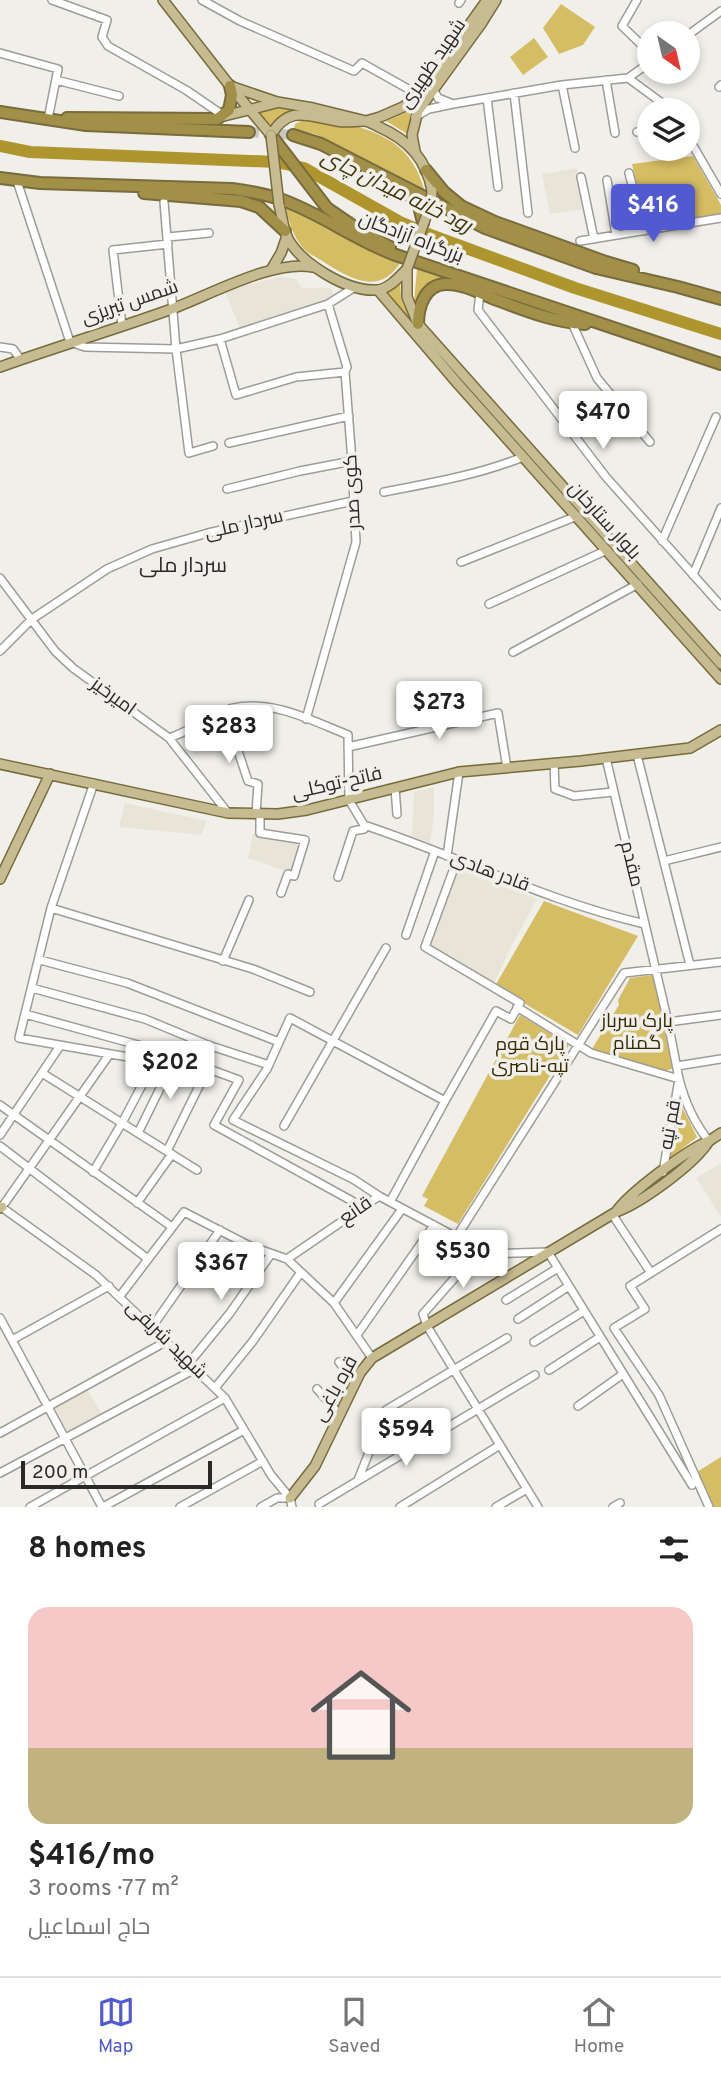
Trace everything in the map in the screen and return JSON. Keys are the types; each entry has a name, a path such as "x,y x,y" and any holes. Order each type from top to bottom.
{"highway":[{"path":"45,119 97,116 202,120 224,116 231,104 230,86"},
{"path":"0,112 86,125 249,132"},
{"path":"271,135 327,208 411,264"},
{"name":"بزرگراه آزادگان","path":"423,223 418,202 293,135 321,144 485,228 596,268 678,286 721,299"},
{"path":"426,170 444,192 461,206 495,222 678,286"},
{"name":"بزرگراه آزادگان","path":"0,178 40,183 254,192 300,207 367,244 411,264 604,324 721,364"},
{"path":"40,183 72,189 241,201 259,208 286,234"},
{"path":"418,324 418,309 424,297 435,287 446,284 480,293 543,316 572,323 604,324"}],"main road":[{"path":"163,0 230,86 271,135 279,205 286,234 296,251 313,267 355,287 378,290 394,282 411,264 431,203 432,191 426,170 415,152 392,132 366,121 278,102 230,86"},
{"name":"شهید ظهیری","path":"366,121 403,107 419,95 487,0"},
{"name":"شهید ظهیری","path":"415,152 412,135 415,117 496,0"},
{"path":"224,116 278,102"},
{"path":"271,135 286,116 296,114 349,123 366,121"},
{"path":"271,270 281,253 286,234"},
{"name":"بلوار ستارخان","path":"411,264 407,297 418,324 720,662"},
{"name":"شمس تبریزی","path":"0,367 172,309 271,270 295,265 313,267"},
{"name":"بلوار ستارخان","path":"378,290 721,680"},
{"name":"فاتح-توکلی","path":"0,764 229,813 278,814 307,810 459,772 690,748 721,730"},
{"path":"0,879 4,860 50,775"},
{"path":"614,1213 625,1199 696,1146 721,1133"},
{"path":"614,1213 631,1207 702,1154 709,1141"},
{"name":"قره باغی","path":"291,1502 315,1466 355,1383 372,1358 614,1213"}],"street":[{"path":"52,0 71,3 107,20 102,37 108,46 186,90 224,116"},
{"path":"202,0 240,21 354,71 362,62 419,95"},
{"path":"637,0 622,26 637,40"},
{"path":"700,26 721,10"},
{"path":"0,53 58,69 45,119"},
{"path":"415,117 429,109 453,104 562,85 628,78 637,72"},
{"path":"628,78 655,98"},
{"path":"55,80 119,96"},
{"path":"606,80 615,133"},
{"path":"562,85 575,148"},
{"path":"434,91 438,98 453,104"},
{"path":"514,93 528,213"},
{"path":"487,98 498,187"},
{"path":"700,158 721,194"},
{"path":"629,173 644,231"},
{"path":"581,177 594,239"},
{"path":"18,180 70,342 85,347 176,349 220,339 328,304 355,287"},
{"path":"607,180 616,235"},
{"path":"164,202 172,309 189,453 213,446"},
{"path":"580,242 721,218"},
{"path":"122,326 113,250 209,233"},
{"path":"480,293 478,310 606,477 721,606"},
{"name":"کوی صدر","path":"306,719 356,542 345,372 347,367 328,304"},
{"path":"572,323 597,378 650,442"},
{"path":"220,339 236,395 296,377 345,372"},
{"path":"0,347 13,349 21,360"},
{"path":"229,443 349,416"},
{"path":"662,541 716,417"},
{"path":"384,492 449,480 523,457"},
{"path":"227,489 352,461"},
{"name":"سردار ملی","path":"0,651 32,619 107,569 152,549 208,533 353,501"},
{"path":"692,575 721,508"},
{"path":"461,562 577,516"},
{"path":"489,604 607,550"},
{"name":"امیرخیز","path":"0,578 55,651 73,668 169,738 229,813"},
{"path":"513,652 638,584"},
{"path":"169,738 232,708 253,706 285,711 348,735 349,800 363,829 353,831 338,877"},
{"path":"225,712 248,781 258,783 260,833 305,840 293,876 288,874 281,893"},
{"path":"348,747 499,713 507,768"},
{"path":"637,755 690,965"},
{"name":"مقدم","path":"606,758 656,969"},
{"path":"554,764 555,789 574,796 613,792"},
{"path":"447,856 459,772"},
{"path":"94,783 51,908 19,1038 128,1057 160,1051"},
{"path":"395,788 397,814"},
{"name":"قادر هادی","path":"363,825 615,917 645,924"},
{"path":"664,861 721,847"},
{"path":"406,935 435,851"},
{"path":"390,1202 496,1011 510,1019 520,1003 425,947 457,860"},
{"path":"223,961 248,900"},
{"path":"51,908 253,970 310,992"},
{"path":"284,1126 386,948"},
{"path":"40,960 127,983 279,1042"},
{"path":"457,1236 624,973 721,962"},
{"name":"قم تپه","path":"656,969 684,1099 709,1141"},
{"path":"32,988 145,1018 208,1045 269,1065"},
{"path":"517,1007 591,1053 679,1079"},
{"path":"25,1014 160,1051 239,1080 214,1125 363,1207"},
{"path":"668,1022 721,1015"},
{"path":"379,1196 353,1179 233,1120 269,1065 290,1018 445,1101"},
{"path":"0,1135 60,1046"},
{"path":"93,1172 160,1051"},
{"path":"1,1207 109,1055"},
{"path":"138,1133 176,1056"},
{"path":"677,1066 721,1059"},
{"path":"137,1203 169,1153 208,1068"},
{"path":"42,1073 197,1170"},
{"name":"قم تپه","path":"663,1172 679,1079"},
{"path":"0,1105 172,1227"},
{"path":"0,1146 148,1259"},
{"name":"قانع","path":"287,1259 379,1196 488,1254 548,1252"},
{"name":"شهید شریفى","path":"1,1207 109,1286 225,1398 291,1502"},
{"path":"334,1303 402,1209"},
{"path":"120,1296 184,1212 287,1259 334,1303 372,1358"},
{"path":"614,1213 651,1273"},
{"path":"357,1335 434,1225"},
{"path":"709,1507 659,1395 614,1328 645,1309 630,1286 721,1229"},
{"path":"152,1327 220,1230"},
{"path":"480,1249 423,1314 427,1326 538,1507"},
{"path":"548,1252 692,1485"},
{"path":"0,1473 65,1440 192,1366 271,1254"},
{"path":"506,1300 558,1268"},
{"path":"215,1388 253,1341 301,1272"},
{"path":"12,1340 109,1286"},
{"path":"518,1319 569,1286"},
{"path":"534,1342 584,1311"},
{"path":"0,1318 102,1507 244,1430"},
{"path":"549,1370 600,1337"},
{"path":"358,1481 386,1410 507,1338"},
{"path":"0,1433 167,1341"},
{"path":"339,1362 355,1383"},
{"path":"578,1406 623,1374"},
{"path":"319,1504 535,1375"},
{"path":"317,1389 340,1415"},
{"path":"30,1507 225,1398"},
{"path":"400,1507 500,1445"},
{"path":"180,1507 263,1461"},
{"path":"496,1507 527,1489"},
{"path":"261,1507 277,1498 291,1502"}],"shaded area":[{"path":"577,168 583,209 550,214 542,174"},
{"path":"280,277 296,279 302,288 330,288 337,300 240,329 225,291"},
{"path":"434,787 434,817 430,843 412,836 414,792"},
{"path":"125,803 206,821 202,835 119,827"},
{"path":"253,833 302,841 292,873 248,858"},
{"path":"455,869 537,899 493,985 427,946"},
{"path":"721,1163 721,1217 696,1178"},
{"path":"87,1389 104,1417 66,1438 50,1409"}],"green space":[{"path":"561,4 595,27 583,45 559,54 543,28"},
{"path":"534,38 548,57 523,75 510,57"},
{"path":"275,106 297,110 286,114 270,127 256,111"},
{"path":"412,110 409,135 386,121"},
{"path":"328,119 388,139 410,159 424,189 315,134 294,129 295,124 304,120"},
{"path":"696,161 721,205 721,216 672,223 670,214 644,217 632,164"},
{"path":"284,203 402,260 386,278 377,281 367,282 347,275 304,249 289,222"},
{"path":"417,269 454,279 431,286 414,302"},
{"path":"400,282 401,299 420,331 418,332 388,292"},
{"name":"پارک قوم تپه-ناصری","path":"544,901 638,936 578,1035 495,986"},
{"name":"پارک سرباز گمنام","path":"655,969 674,1068 662,1072 592,1049 619,1005 618,1000 630,978 652,975"},
{"name":"پارک قوم تپه-ناصری","path":"520,1015 569,1045 458,1224 424,1206 428,1199 422,1196"},
{"path":"679,1101 697,1137 670,1158"},
{"path":"721,1457 721,1507 710,1507 692,1475"}],"waterway":[{"name":"رود خانه میدان چای","path":"0,146 30,152 276,162 304,168 400,222 433,236 575,288 721,334"}],"tunnel":[{"path":"249,132 293,135"}],"district":[{"name":"سردار ملی","path":"183,566"}]}
